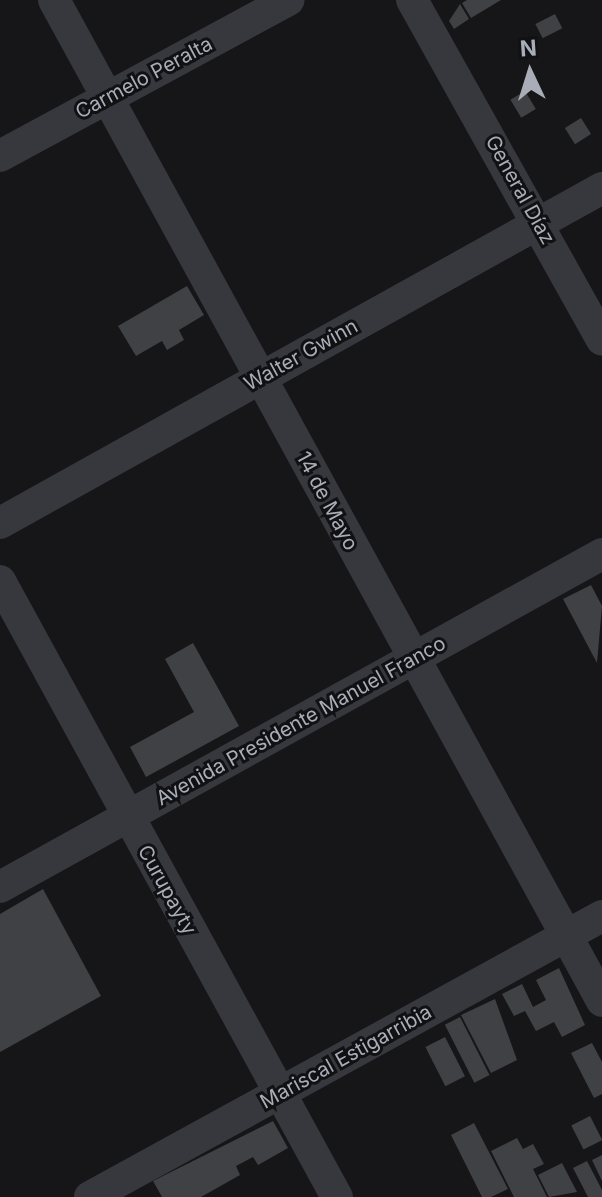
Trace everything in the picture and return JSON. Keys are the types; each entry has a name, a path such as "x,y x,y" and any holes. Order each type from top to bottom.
{"street":[{"name":"14 de Mayo","path":"54,0 412,659 602,1001"},
{"name":"Carmelo Peralta","path":"0,156 288,0"},
{"name":"General Díaz","path":"412,0 539,222 602,340"},
{"name":"Walter Gwinn","path":"0,523 602,188"},
{"name":"Avenida Presidente Manuel Franco","path":"0,887 602,554"},
{"name":"Curupayty","path":"0,581 337,1197"},
{"name":"Mariscal Estigarribia","path":"90,1197 602,916"}],"building":[{"path":"467,0 501,0 471,18 462,3"},
{"path":"460,4 469,19 454,29 449,21"},
{"path":"555,14 562,28 543,38 535,24"},
{"path":"525,91 536,109 521,118 510,100"},
{"path":"581,118 591,134 575,144 565,128"},
{"path":"187,286 204,315 179,330 184,340 167,350 162,341 136,356 118,326"},
{"path":"591,585 602,606 597,663 563,599"},
{"path":"193,643 239,726 146,777 130,747 194,712 165,659"},
{"path":"43,889 101,996 0,1052 0,914"},
{"path":"559,968 585,1025 562,1037 554,1022 536,1031 525,1011 514,1016 502,994 522,984 533,1007 546,1000 536,980"},
{"path":"495,999 517,1060 491,1073 461,1015"},
{"path":"460,1017 490,1075 474,1083 445,1025"},
{"path":"445,1037 465,1076 445,1086 425,1047"},
{"path":"592,1043 602,1062 602,1094 594,1098 571,1053"},
{"path":"590,1116 602,1140 584,1150 571,1126"},
{"path":"273,1121 288,1148 258,1165 253,1157 236,1166 240,1175 201,1197 162,1197 153,1181"},
{"path":"474,1123 508,1189 491,1197 482,1197 451,1135"},
{"path":"517,1138 523,1149 533,1144 544,1164 533,1169 547,1197 514,1197 491,1151"},
{"path":"602,1155 602,1181 592,1160"},
{"path":"587,1161 602,1190 602,1197 588,1197 573,1168"},
{"path":"562,1163 577,1192 549,1197 538,1175"}]}
